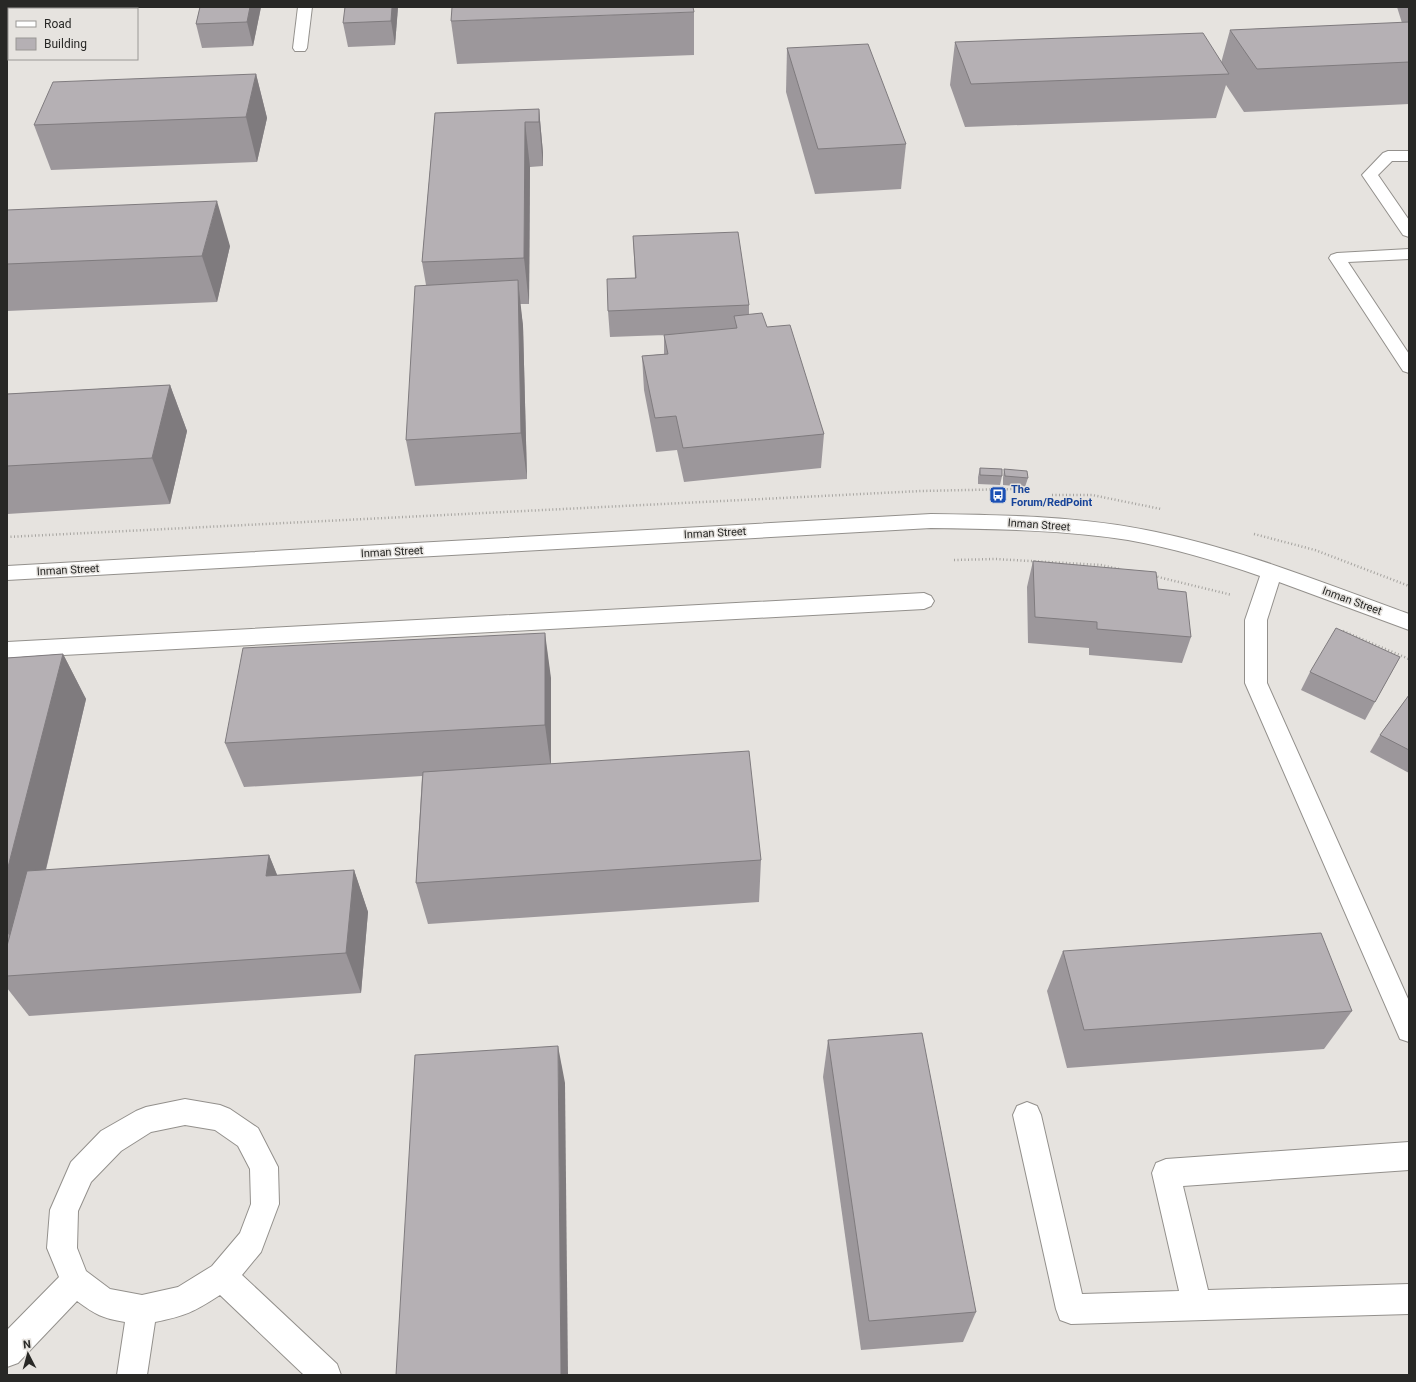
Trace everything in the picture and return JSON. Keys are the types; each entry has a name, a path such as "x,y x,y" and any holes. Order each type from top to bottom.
{"street":[{"path":"300,48 305,7"},
{"path":"1409,156 1388,156 1370,175 1409,232"},
{"path":"1409,254 1337,258 1409,367"},
{"name":"Inman Street","path":"7,573 931,521 1061,525 1156,539 1248,563 1409,622"},
{"path":"1272,572 1256,620 1256,683 1409,1030"},
{"path":"7,650 924,601"},
{"path":"185,1112 220,1118 248,1137 264,1167 264,1204 251,1242 222,1276 184,1301 142,1310 104,1303 76,1281 62,1248 64,1210 81,1172 111,1141 146,1120 185,1112"},
{"path":"1027,1115 1071,1309 1409,1299"},
{"path":"1197,1306 1166,1173 1409,1156"},
{"path":"222,1276 326,1375"},
{"path":"7,1352 76,1281"},
{"path":"132,1375 142,1310"}],"path":[{"path":"954,560 1002,559 1101,565 1122,569"},
{"path":"1149,575 1262,603"},
{"path":"1336,627 1409,659"}],"building":[{"path":"200,7 250,7 247,22 196,24"},
{"path":"345,7 392,7 391,21 343,23"},
{"path":"452,7 693,7 694,12 451,21"},
{"path":"1409,22 1409,62 1257,69 1230,30"},
{"path":"1203,33 1229,74 971,84 955,42"},
{"path":"868,44 906,144 818,149 787,48"},
{"path":"256,74 246,117 34,125 53,82"},
{"path":"539,109 539,122 525,122 524,258 422,262 435,113"},
{"path":"217,201 202,256 7,264 7,210"},
{"path":"738,232 749,305 608,311 607,279 636,278 633,236"},
{"path":"518,280 521,433 406,440 415,286"},
{"path":"762,313 767,327 790,325 824,434 683,448 676,416 655,418 642,356 668,354 664,335 737,328 734,316"},
{"path":"170,385 152,458 7,466 7,394"},
{"path":"980,468 1002,469 1002,476 980,475"},
{"path":"1004,469 1027,471 1028,478 1005,476"},
{"path":"1033,561 1156,572 1158,589 1186,592 1191,637 1097,629 1097,622 1035,617"},
{"path":"1336,628 1400,657 1375,702 1310,672"},
{"path":"545,633 545,725 225,743 243,648"},
{"path":"63,654 7,871 7,658"},
{"path":"1409,695 1409,750 1380,735"},
{"path":"749,751 761,860 416,883 423,772"},
{"path":"269,855 266,876 354,870 346,953 7,976 7,946 27,871"},
{"path":"1321,933 1352,1011 1084,1030 1063,951"},
{"path":"922,1033 976,1312 869,1321 828,1040"},
{"path":"558,1046 561,1375 396,1375 415,1055"}],"place":[{"name":"The Forum/RedPoint","path":"998,495"}]}
